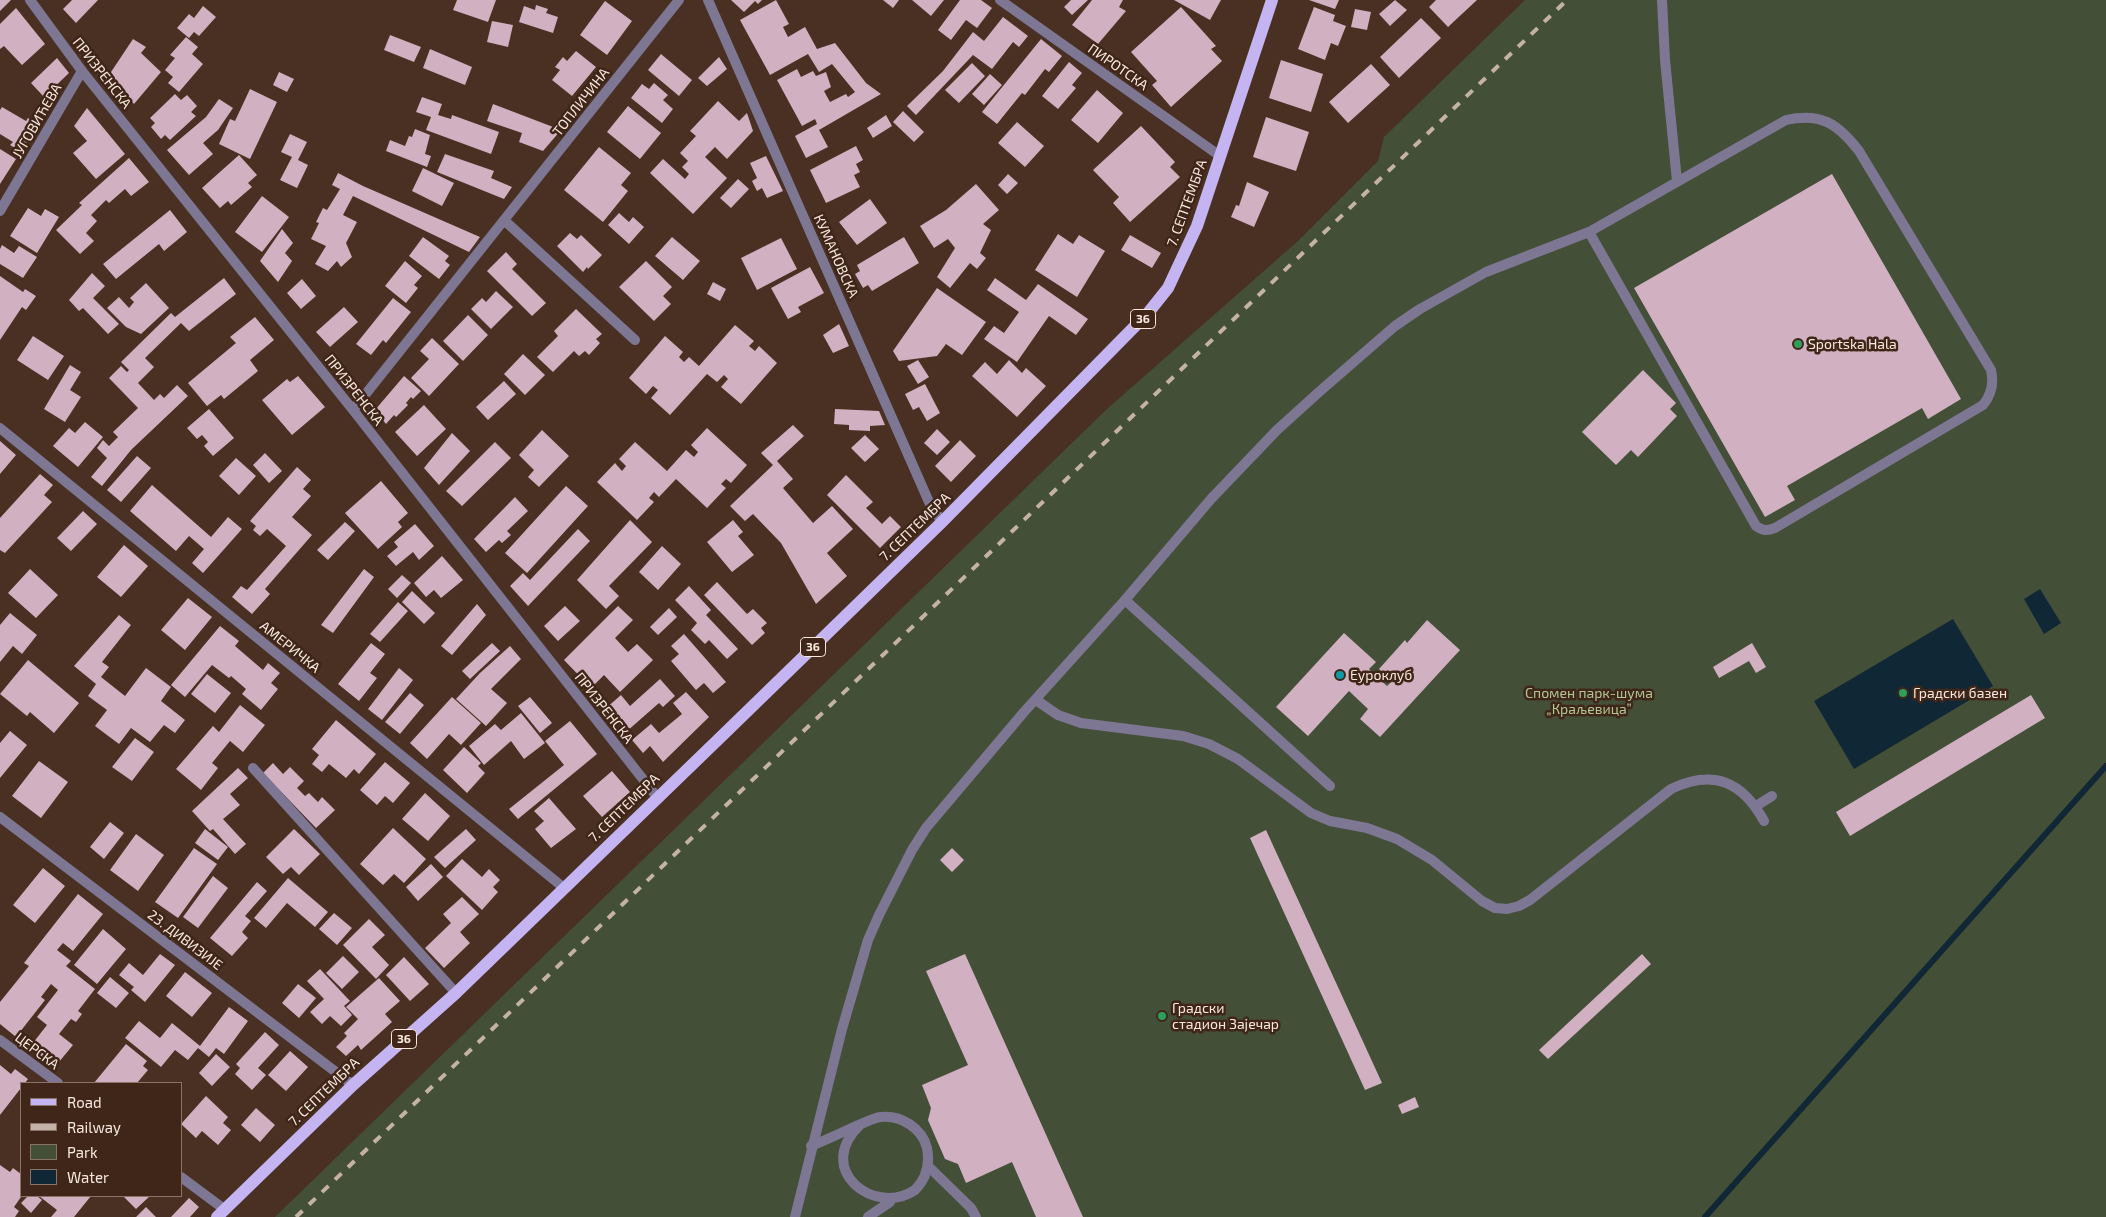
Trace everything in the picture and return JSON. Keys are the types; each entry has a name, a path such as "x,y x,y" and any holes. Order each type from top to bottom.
{"main road":[{"name":"7. СЕПТЕМБРА","path":"221,1213 353,1085 456,993 942,522 1148,313 1168,288 1197,226 1272,0"}],"street":[{"name":"ПРИЗРЕНСКА","path":"30,0 82,71 353,410 657,797"},
{"name":"ТОПЛИЧИНА","path":"353,410 679,0"},
{"name":"КУМАНОВСКА","path":"708,0 929,502 942,522"},
{"name":"ПИРОТСКА","path":"1000,0 1220,156"},
{"path":"1662,0 1665,60 1676,181"},
{"name":"ЈУГОВИЋЕВА","path":"0,211 82,71"},
{"path":"795,1217 811,1146 868,940 902,867 926,828 1211,500 1277,430 1395,326 1420,309 1486,272 1589,232 1786,120 1810,116 1846,134 1859,151 1991,370 1993,383 1987,400 1983,405 1775,528 1768,531 1762,530 1756,526 1589,232"},
{"path":"505,221 636,340"},
{"name":"АМЕРИЧКА","path":"0,428 564,888"},
{"path":"1125,600 1330,786"},
{"path":"1036,700 1058,715 1081,722 1183,736 1209,744 1238,759 1311,813 1330,821 1367,828 1397,839 1432,860 1482,902 1494,908 1507,909 1530,900 1671,789 1688,781 1706,779 1726,783 1743,792 1756,806 1764,821"},
{"path":"253,768 456,993"},
{"path":"1756,806 1772,796"},
{"name":"23. ДИВИЗИЈЕ","path":"0,817 353,1085"},
{"name":"ЦЕРСКА","path":"0,1040 57,1082"},
{"path":"811,1146 870,1119 886,1117 902,1120 912,1126 926,1144 928,1166 925,1177 919,1186 901,1200 878,1202 868,1199 850,1185 845,1175 843,1164 844,1148 852,1133 860,1125"},
{"path":"928,1166 971,1208 976,1217"},
{"path":"182,1178 221,1213"},
{"path":"868,1217 890,1202"}],"green space":[{"name":"Спомен парк-шума „Краљевица”","path":"1525,0 2106,0 2106,1217 275,1217 1107,409 1298,241 1378,161 1384,137"}],"water":[{"path":"2040,589 2061,623 2044,634 2024,599"},
{"name":"Градски базен","path":"1953,619 1993,686 1854,769 1814,701"}],"building":[{"path":"0,0 11,0 0,11"},
{"path":"72,0 98,0 76,23 63,9"},
{"path":"457,0 496,0 488,22 453,10"},
{"path":"731,0 762,0 758,4 755,1 744,12"},
{"path":"776,0 789,24 783,27 788,37 805,27 817,49 835,43 866,83 881,94 819,130 828,147 806,158 795,136 817,124 815,119 802,126 777,80 797,69 801,77 813,71 816,76 826,72 831,87 824,91 830,102 846,94 848,97 855,92 832,64 819,72 808,54 770,75 740,20"},
{"path":"883,0 899,0 893,8"},
{"path":"912,0 944,0 931,16"},
{"path":"960,0 981,0 992,8 977,28 966,20 951,40 938,30"},
{"path":"1071,0 1088,0 1072,15 1064,7"},
{"path":"1092,0 1123,0 1119,7 1126,11 1098,44 1072,25"},
{"path":"1174,0 1221,0 1210,20"},
{"path":"1309,0 1339,0 1335,9"},
{"path":"1395,0 1407,10 1390,26 1379,14"},
{"path":"1436,0 1477,0 1448,27 1429,7"},
{"path":"605,1 632,21 607,55 580,35"},
{"path":"536,5 548,9 546,13 558,17 553,33 519,22 524,6 535,10"},
{"path":"203,6 216,17 199,36 194,32 189,38 177,28 189,14 194,18"},
{"path":"1181,7 1216,46 1211,49 1222,61 1171,107 1152,85 1157,81 1131,52"},
{"path":"1314,7 1335,15 1333,21 1346,26 1338,46 1331,43 1325,60 1298,49"},
{"path":"16,8 45,44 22,65 4,46 0,49 0,24"},
{"path":"1355,9 1371,12 1367,30 1351,27"},
{"path":"1003,17 1028,36 1019,47 1013,42 992,69 973,55 916,115 907,106 943,71 973,32 984,41"},
{"path":"1421,18 1441,38 1399,78 1380,57"},
{"path":"492,21 513,25 508,47 487,42"},
{"path":"390,35 421,47 414,62 384,50"},
{"path":"186,37 198,47 192,54 203,64 179,92 168,83 173,77 165,70 175,58 170,55"},
{"path":"133,39 146,47 141,53 161,72 134,104 109,75"},
{"path":"1041,39 1062,56 1049,72 1045,69 1025,95 1022,93 997,124 982,112"},
{"path":"430,49 472,67 465,85 423,68"},
{"path":"576,51 596,67 572,96 552,80 560,70 555,67 563,57 567,61"},
{"path":"661,54 692,80 679,96 648,70"},
{"path":"719,57 727,69 707,86 698,78"},
{"path":"57,58 69,73 44,97 31,83"},
{"path":"1281,60 1323,74 1311,112 1269,98"},
{"path":"1069,62 1082,73 1072,85 1076,88 1058,109 1042,96"},
{"path":"972,63 985,76 959,103 945,90"},
{"path":"1371,64 1390,85 1348,123 1329,102"},
{"path":"279,72 294,79 287,92 273,85"},
{"path":"990,74 1002,85 984,105 972,94"},
{"path":"654,83 668,95 663,100 673,109 662,123 631,98 642,84 649,89"},
{"path":"250,89 277,102 250,159 219,144 230,119 235,121"},
{"path":"1097,90 1123,113 1098,143 1071,120"},
{"path":"175,94 181,100 187,95 197,106 191,112 196,116 170,140 165,135 161,139 151,127 155,123 150,118"},
{"path":"422,97 442,104 438,115 451,119 452,115 499,132 491,154 426,130 431,117 416,112"},
{"path":"219,99 233,108 218,130 203,143 213,154 189,175 167,150 206,117"},
{"path":"718,101 739,121 747,113 753,131 727,159 715,147 705,157 727,178 693,214 650,173 663,159 685,179 689,174 682,167 688,161 680,153 696,136 690,131"},
{"path":"493,104 561,130 543,151 519,142 522,133 487,121"},
{"path":"628,106 661,133 640,159 607,132"},
{"path":"2,107 26,121 28,118 38,124 21,152 10,145 13,142 0,134 0,110"},
{"path":"87,108 125,154 96,179 73,153 87,141 74,126"},
{"path":"903,111 924,132 914,142 893,122"},
{"path":"886,115 892,126 873,138 867,128"},
{"path":"1266,117 1309,132 1296,171 1253,157"},
{"path":"1017,122 1044,146 1025,167 998,143"},
{"path":"1141,126 1175,162 1170,167 1180,177 1130,222 1113,203 1119,197 1093,170"},
{"path":"415,129 430,135 425,154 431,156 427,167 386,151 390,140 405,146 409,136 412,137"},
{"path":"290,134 307,142 298,160 308,165 297,188 280,180 292,157 281,152"},
{"path":"856,146 863,160 856,164 860,172 854,175 860,187 826,203 810,170"},
{"path":"599,147 631,173 621,185 628,191 603,222 564,190"},
{"path":"0,149 16,159 0,184"},
{"path":"445,154 494,171 491,178 512,187 504,199 437,172"},
{"path":"239,155 257,175 248,183 252,187 231,205 228,201 220,208 202,188"},
{"path":"766,156 783,191 767,198 762,188 757,191 752,181 757,178 750,163"},
{"path":"129,158 149,182 131,196 125,189 109,203 106,200 91,215 97,221 86,233 94,241 80,254 56,230 82,205 79,203"},
{"path":"423,168 454,183 442,206 412,191"},
{"path":"338,173 363,186 480,237 469,252 353,196 343,215 357,222 346,243 352,257 341,267 337,261 328,271 315,264 326,246 311,239 319,223 316,222 323,208 327,210 340,189 332,185"},
{"path":"1008,174 1018,183 1007,194 998,185"},
{"name":"Sportska Hala","path":"1832,174 1961,399 1928,419 1922,408 1787,486 1795,500 1765,517 1634,288"},
{"path":"738,179 749,189 731,208 720,198"},
{"path":"1247,182 1269,192 1254,227 1231,217 1236,205 1239,206"},
{"path":"976,184 999,210 983,224 991,230 980,253 986,258 977,269 970,263 950,288 937,277 955,248 948,239 934,248 920,226 946,210"},
{"path":"262,196 289,217 262,252 235,232"},
{"path":"870,199 887,223 857,245 839,222"},
{"path":"28,208 41,216 45,209 59,217 37,253 10,236"},
{"path":"170,210 187,232 164,251 159,244 116,279 103,264"},
{"path":"619,213 629,222 633,217 644,227 629,244 608,225"},
{"path":"282,229 293,243 285,253 292,261 278,282 260,261"},
{"path":"570,233 577,239 581,235 602,255 583,272 557,246"},
{"path":"1058,234 1073,244 1079,235 1105,251 1077,297 1035,270"},
{"path":"1130,235 1161,253 1152,268 1121,250"},
{"path":"423,237 449,256 445,261 450,265 439,279 409,256"},
{"path":"672,237 700,261 683,280 655,256"},
{"path":"904,237 919,263 872,291 868,285 863,288 855,274 860,271 857,265"},
{"path":"781,238 797,269 757,290 741,258"},
{"path":"2,245 14,253 19,246 37,257 23,278 0,264 0,249"},
{"path":"506,252 517,264 512,269 546,303 532,316 487,271"},
{"path":"405,261 422,276 414,285 418,288 406,303 385,286"},
{"path":"646,261 672,287 663,296 671,304 654,321 619,287"},
{"path":"810,267 824,293 798,307 801,312 788,319 771,288"},
{"path":"92,273 105,286 93,298 119,324 108,334 83,308 79,311 69,300"},
{"path":"0,276 23,292 25,289 36,296 26,310 22,307 0,340"},
{"path":"224,278 236,294 189,331 181,323 145,358 154,367 138,383 154,400 160,394 164,398 177,385 188,396 131,450 102,486 91,477 107,458 97,448 103,440 109,446 118,437 113,432 138,408 109,378 121,366 127,372 129,370 121,362 171,313 175,317"},
{"path":"995,278 1026,300 1038,284 1088,319 1076,335 1049,316 1017,362 984,339 994,326 1004,333 1019,312 987,290"},
{"path":"302,279 316,296 301,309 287,293"},
{"path":"713,282 726,289 720,301 707,294"},
{"path":"146,283 169,308 141,334 126,327 107,308 119,297 129,308 134,302 130,298"},
{"path":"937,288 986,322 962,355 946,344 937,356 899,361 893,351"},
{"path":"496,291 513,307 491,329 471,309 482,298 486,302"},
{"path":"393,298 411,312 386,343 383,340 371,355 356,344"},
{"path":"344,307 358,322 330,347 316,332"},
{"path":"576,309 602,334 596,339 600,343 589,355 585,351 579,356 574,351 553,372 537,357 558,336 554,331"},
{"path":"468,315 488,335 463,361 443,341"},
{"path":"255,317 274,340 250,360 258,371 224,399 221,395 207,406 188,383 236,343 230,337"},
{"path":"839,324 849,346 833,353 823,335"},
{"path":"735,325 754,341 749,346 755,351 759,346 777,363 741,404 721,387 728,379 724,375 717,382 707,374 670,415 651,398 658,390 653,386 646,394 629,378 665,336 683,352 679,357 684,362 689,357 699,366"},
{"path":"33,336 64,356 48,380 17,360"},
{"path":"432,338 459,364 429,396 411,378 429,359 420,351"},
{"path":"523,354 545,375 525,395 504,374"},
{"path":"918,360 929,377 918,384 907,366"},
{"path":"1009,360 1022,373 1026,368 1046,386 1017,417 972,376 985,362 997,374"},
{"path":"70,365 81,372 70,390 81,397 65,422 44,409"},
{"path":"1643,370 1676,403 1670,409 1677,416 1638,457 1631,450 1616,465 1582,432"},
{"path":"298,376 325,407 292,435 262,400 287,379 290,382"},
{"path":"404,376 421,391 413,399 411,397 406,403 408,405 396,417 394,415 386,424 375,410"},
{"path":"504,381 516,394 488,420 476,407"},
{"path":"925,384 940,413 927,421 919,407 913,410 905,394"},
{"path":"424,405 446,429 417,456 395,432"},
{"path":"209,409 234,438 213,456 204,446 208,442 202,435 197,439 187,428"},
{"path":"835,409 879,411 885,425 870,426 870,431 849,430 849,425 834,424"},
{"path":"85,422 103,437 78,467 53,446 69,428 75,433"},
{"path":"793,425 804,436 777,461 793,479 783,488 813,523 832,506 853,529 827,553 847,576 816,604 781,543 753,514 745,521 730,506 773,465 761,453"},
{"path":"707,428 747,465 731,483 726,479 721,484 726,488 707,508 676,479 659,497 654,492 649,498 654,502 637,520 597,482 615,463 622,471 626,466 619,459 635,442 667,471 686,450 694,457 698,452 691,445"},
{"path":"937,429 950,442 937,455 924,443"},
{"path":"542,430 569,456 539,487 528,477 534,470 519,455"},
{"path":"452,433 470,451 439,485 424,468"},
{"path":"865,435 879,449 865,462 851,448"},
{"path":"960,440 976,456 951,482 935,466"},
{"path":"0,441 16,455 0,474"},
{"path":"495,442 511,458 462,506 446,491"},
{"path":"265,453 282,471 269,483 253,465"},
{"path":"137,456 151,468 121,502 107,490"},
{"path":"236,458 256,476 239,495 219,476"},
{"path":"297,467 311,480 303,489 311,496 292,517 312,535 265,589 270,594 252,614 232,597 241,586 247,590 286,546 267,529 260,536 253,530 256,526 250,521"},
{"path":"40,474 53,485 44,495 52,502 5,553 0,550 0,518"},
{"path":"846,475 873,502 866,508 882,524 890,516 901,527 880,548 827,495"},
{"path":"381,481 408,513 398,522 402,527 378,549 345,513"},
{"path":"152,485 211,537 228,517 242,529 203,573 192,563 204,549 189,536 176,551 130,511"},
{"path":"566,486 588,506 527,573 505,553"},
{"path":"515,497 528,511 507,531 511,535 502,543 499,540 486,552 474,539"},
{"path":"83,511 97,524 71,551 57,538"},
{"path":"630,520 652,542 609,586 619,596 606,609 577,580"},
{"path":"733,520 743,532 738,536 754,555 732,572 707,542"},
{"path":"345,522 355,531 328,560 317,550"},
{"path":"415,524 434,546 419,560 413,552 396,566 387,556 398,547 394,542"},
{"path":"578,529 590,541 528,606 510,586 523,573 530,580"},
{"path":"124,545 148,566 121,597 97,577"},
{"path":"662,546 681,564 658,590 639,572"},
{"path":"442,556 463,580 441,598 434,590 426,597 414,583"},
{"path":"30,569 58,595 36,618 8,593"},
{"path":"364,569 374,577 333,633 321,625"},
{"path":"402,575 411,583 397,598 388,589"},
{"path":"717,582 747,614 753,609 767,623 761,628 765,633 752,645 704,595"},
{"path":"689,586 711,610 706,615 738,649 727,659 709,640 705,644 691,630 697,623 675,600"},
{"path":"412,591 435,613 424,624 402,602"},
{"path":"188,598 212,617 185,650 161,630"},
{"path":"398,602 408,611 380,642 370,634"},
{"path":"477,604 486,615 452,655 441,646"},
{"path":"565,606 580,621 558,641 544,626"},
{"path":"618,606 633,620 615,638 628,652 637,644 653,660 620,692 604,675 591,688 564,660"},
{"path":"669,608 677,617 658,635 650,627"},
{"path":"10,613 37,635 22,654 13,646 0,662 0,625"},
{"path":"119,615 131,625 102,662 109,667 101,677 125,696 146,668 171,687 161,701 185,720 175,733 164,725 150,742 131,728 119,744 95,726 107,710 88,696 96,684 74,666"},
{"name":"Еуроклуб","path":"1427,620 1460,650 1380,737 1360,719 1368,709 1349,691 1308,736 1276,707 1344,633 1376,662 1369,669 1387,686 1392,681 1379,669 1405,640 1407,643"},
{"path":"220,626 239,641 235,646 263,670 268,663 280,673 271,683 278,689 261,710 242,694 246,689 231,676 229,678 212,665 185,697 171,685"},
{"path":"684,634 726,682 713,693 704,683 696,690 671,661 679,654 671,646"},
{"path":"371,643 385,654 370,673 377,678 359,701 338,684"},
{"path":"492,643 500,651 470,679 462,671"},
{"path":"1752,643 1766,667 1756,673 1749,661 1719,678 1713,667"},
{"path":"510,646 521,659 491,689 507,703 486,726 456,699 480,673"},
{"path":"28,660 79,703 54,733 30,712 27,716 0,694"},
{"path":"399,668 413,680 382,720 368,709"},
{"path":"207,674 231,693 215,713 191,694"},
{"path":"660,679 675,696 663,707 659,703 626,732 605,709 621,695 630,706"},
{"path":"686,692 709,717 663,762 650,746 643,753 632,740 651,724 659,733 682,714 673,703"},
{"path":"410,693 424,705 400,734 385,722"},
{"path":"2031,695 2045,718 1850,836 1836,812"},
{"path":"452,697 481,723 461,745 449,734 427,759 410,743"},
{"path":"530,697 552,723 540,733 518,706"},
{"path":"240,705 265,725 243,752 230,741 212,763 218,768 201,790 176,769 213,726 219,732"},
{"path":"521,713 545,743 524,759 511,741 484,765 469,746 495,724 501,730"},
{"path":"336,720 376,754 359,774 354,769 346,778 329,764 322,772 312,764 319,755 312,749"},
{"path":"570,721 597,754 518,819 509,809 564,765 545,741"},
{"path":"10,731 27,745 0,778 0,743"},
{"path":"135,738 154,752 132,781 112,767"},
{"path":"464,747 481,763 478,766 485,773 467,793 443,770"},
{"path":"39,761 68,782 41,818 12,796"},
{"path":"385,762 410,783 393,803 385,796 377,805 360,790"},
{"path":"273,763 283,774 290,767 304,781 297,788 305,796 309,793 318,802 322,797 335,810 316,828 263,773"},
{"path":"238,768 248,778 230,794 240,805 223,819 246,844 235,854 213,829 210,831 192,811"},
{"path":"612,771 630,792 602,817 583,796"},
{"path":"425,793 450,816 428,841 402,819"},
{"path":"549,798 576,829 551,848 535,829 544,821 534,811"},
{"path":"110,822 124,833 104,859 90,847"},
{"path":"393,828 426,859 404,883 394,874 383,885 360,864"},
{"path":"205,829 228,847 218,860 195,843"},
{"path":"294,829 320,854 299,875 291,867 283,874 266,857"},
{"path":"466,829 476,840 445,868 434,857"},
{"path":"1266,830 1382,1083 1365,1090 1250,838"},
{"path":"136,834 164,855 138,891 110,870"},
{"path":"194,848 217,864 178,918 155,902"},
{"path":"952,848 964,860 952,872 940,860"},
{"path":"462,859 482,877 489,869 500,880 493,887 498,892 482,910 446,876"},
{"path":"431,864 443,877 418,901 406,887"},
{"path":"43,868 65,886 35,923 13,905"},
{"path":"213,876 228,888 198,928 183,917"},
{"path":"288,878 328,912 315,927 287,903 266,928 254,918"},
{"path":"257,882 267,891 245,916 251,921 242,932 248,938 232,956 210,938"},
{"path":"78,894 103,914 73,951 63,943 57,950 71,961 66,966 95,989 78,1011 82,1014 76,1022 71,1019 59,1034 73,1045 54,1068 29,1048 47,1025 37,1017 58,990 51,984 41,997 45,1000 16,1037 0,1024 0,1002 29,966 24,963"},
{"path":"462,897 479,914 460,932 470,943 444,968 425,948 451,923 443,914"},
{"path":"334,913 352,928 337,945 319,929"},
{"path":"369,919 385,935 372,947 389,965 376,979 343,945"},
{"path":"103,929 126,949 97,984 74,965"},
{"path":"160,954 175,965 145,1002 131,990 134,987 119,975 129,963 143,975"},
{"path":"965,954 1083,1217 1036,1217 1012,1162 966,1183 958,1164 945,1159 928,1120 931,1108 922,1085 968,1065 926,971"},
{"path":"1642,954 1651,964 1548,1059 1539,1050"},
{"path":"343,956 359,972 342,989 326,973"},
{"path":"404,957 429,984 410,1001 386,975"},
{"path":"320,969 350,1001 344,1006 352,1015 341,1026 330,1016 322,1024 310,1012 324,999 307,981"},
{"path":"185,972 212,993 192,1017 166,996"},
{"path":"110,977 129,993 116,1008 97,993"},
{"path":"379,978 400,1001 385,1014 392,1022 361,1050 358,1045 346,1056 336,1047 347,1036 344,1033 358,1019 346,1007"},
{"path":"298,984 316,998 299,1018 282,1003"},
{"path":"229,1007 248,1021 224,1054 216,1048 209,1057 198,1048 188,1060 175,1050 161,1067 125,1038 139,1021 160,1038 172,1023 200,1046"},
{"path":"265,1032 279,1045 258,1068 266,1075 252,1090 235,1074 240,1068 236,1064"},
{"path":"126,1044 147,1061 143,1066 148,1070 138,1082 95,1082"},
{"path":"290,1051 308,1067 286,1091 268,1075"},
{"path":"216,1054 230,1067 212,1086 199,1073"},
{"path":"0,1065 11,1074 15,1069 28,1079 26,1082 20,1082 20,1089 0,1115"},
{"path":"206,1096 228,1117 223,1123 231,1130 218,1145 202,1131 196,1138 182,1123"},
{"path":"1415,1097 1419,1107 1402,1114 1398,1105"},
{"path":"256,1108 275,1125 260,1142 241,1125"},
{"path":"0,1165 10,1172 13,1168 20,1173 21,1197 14,1207 19,1211 15,1217 0,1217"},
{"path":"27,1197 38,1197 42,1200 31,1213 21,1203"},
{"path":"40,1197 90,1197 74,1217 51,1217 57,1210"},
{"path":"124,1197 149,1197 136,1209"},
{"path":"189,1198 199,1207 190,1217 171,1217"},
{"path":"146,1207 156,1217 136,1217"}],"waterway":[{"path":"1705,1217 2106,766"}],"railway":[{"path":"296,1217 1567,0"}],"place":[{"name":"Sportska Hala","path":"1798,344"},
{"name":"Еуроклуб","path":"1340,675"},
{"name":"Градски базен","path":"1903,693"},
{"name":"Градски стадион Зајечар","path":"1162,1016"}]}
